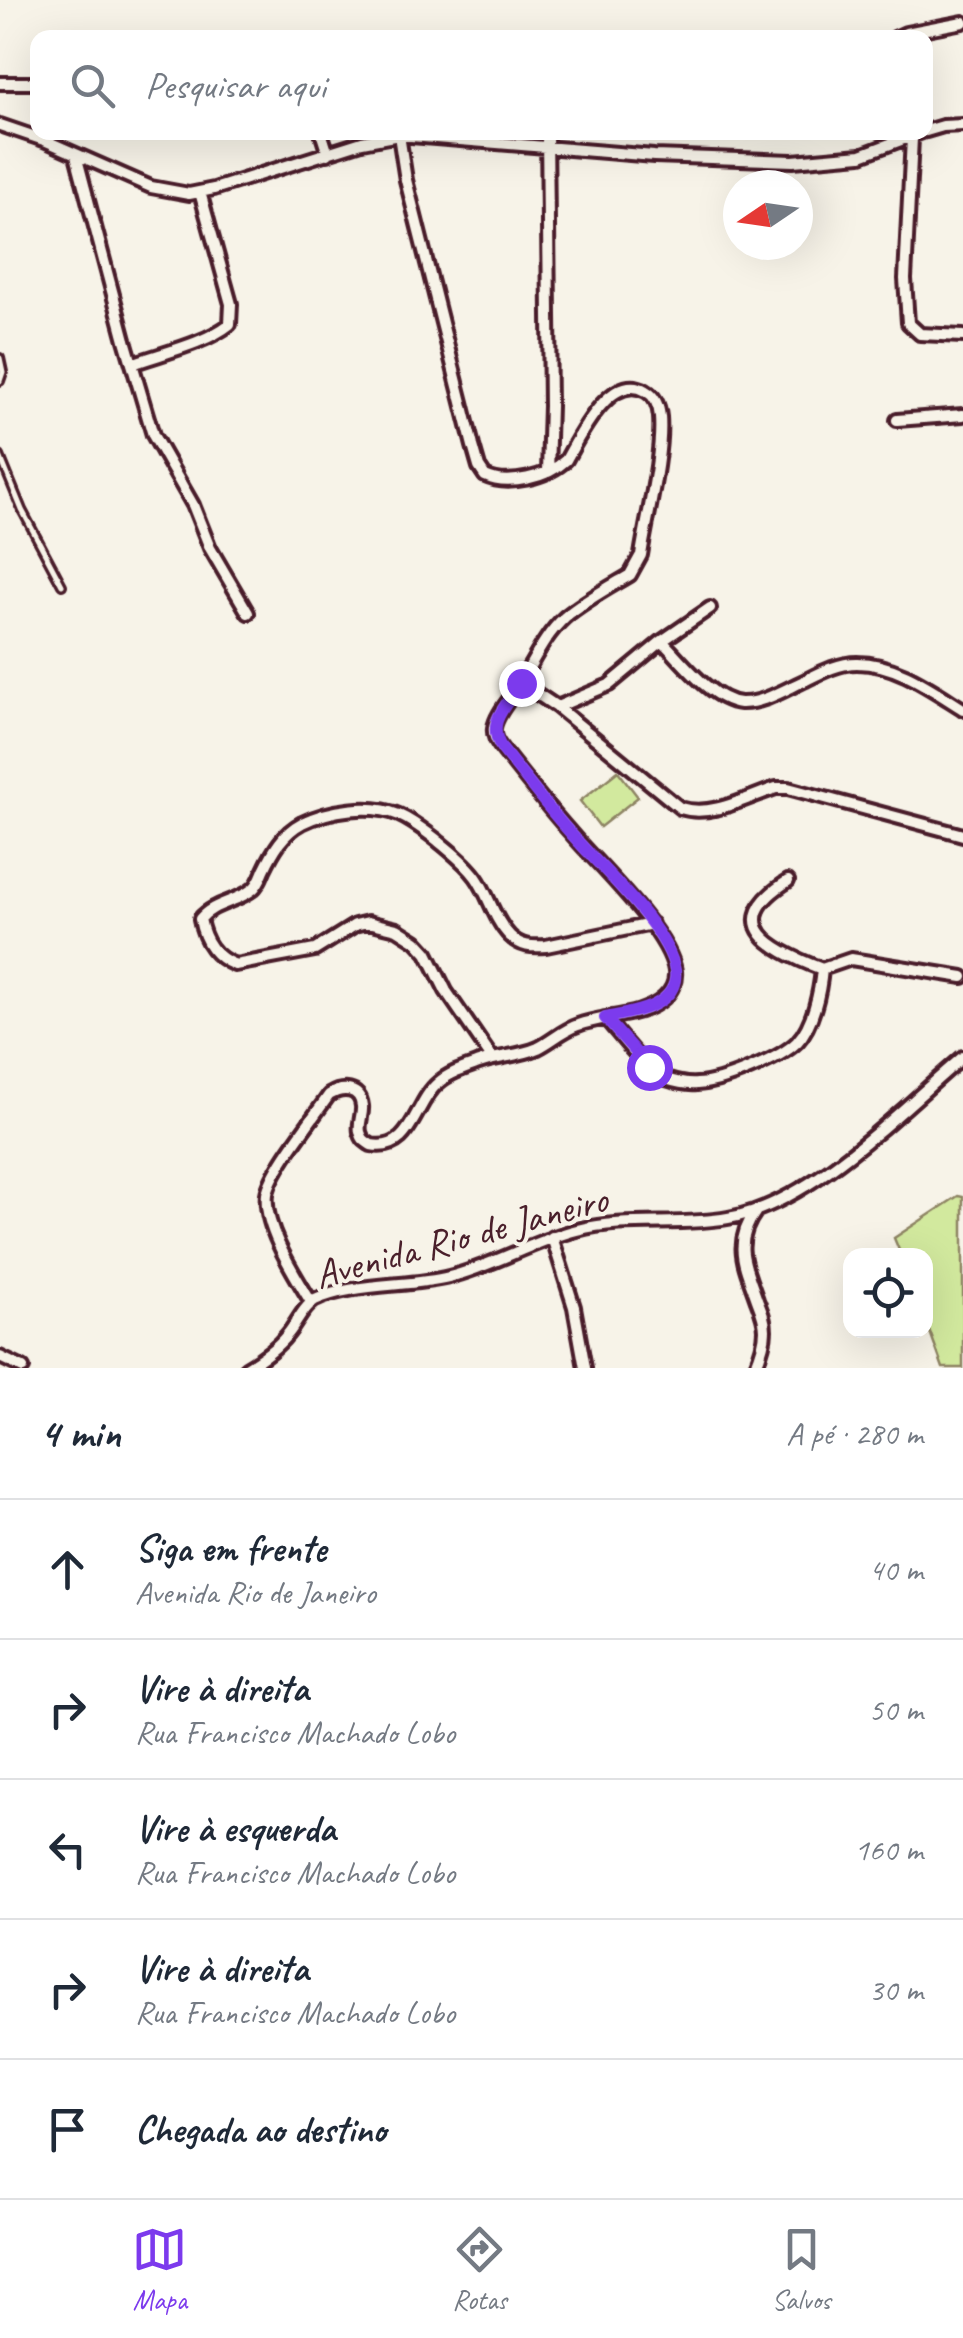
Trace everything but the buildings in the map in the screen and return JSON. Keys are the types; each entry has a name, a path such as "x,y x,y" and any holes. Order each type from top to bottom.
{"street":[{"path":"922,30 963,22"},
{"path":"0,84 30,83"},
{"path":"0,124 30,136"},
{"path":"933,129 963,124"},
{"path":"41,140 151,187 176,193 200,192 373,140"},
{"path":"324,140 328,154"},
{"path":"311,1302 275,1234 268,1194 270,1183 329,1095 338,1090 354,1092 362,1104 361,1136 371,1145 390,1145 403,1136 427,1095 456,1071 535,1049 576,1025 646,1008 660,1002 675,981 675,968 652,924 569,831 494,738 496,722 536,653 565,617 636,566 660,438 660,413 650,393 629,387 605,400 566,460 548,472 503,482 485,476 479,467 406,180 400,140"},
{"path":"456,140 654,156 792,161 862,155 903,140"},
{"path":"547,140 548,472"},
{"path":"919,140 906,278 908,322 920,334 963,336"},
{"path":"76,154 152,435 248,613"},
{"path":"132,364 204,338 230,324 231,304 200,192"},
{"path":"897,420 963,416"},
{"path":"557,707 610,685 662,641 710,608"},
{"path":"662,641 714,693 741,703 770,696 842,664 868,664 900,673 963,708"},
{"path":"521,683 557,707 680,808 710,810 776,788 788,788 963,836"},
{"path":"492,1058 446,991 428,954 397,929 368,922 356,924 315,950 235,965 211,948 200,920 210,910 254,888 276,847 302,824 341,812 368,809 403,816 456,855 479,880 500,923 521,944 546,946 652,924"},
{"path":"788,881 766,898 755,914 757,926 767,939 794,959 822,969 851,960 963,977"},
{"path":"605,1018 658,1074 682,1083 710,1082 768,1061 797,1042 812,1013 822,969"},
{"name":"Avenida Rio de Janeiro","path":"246,1368 287,1336 311,1302 338,1294 454,1276 552,1237 608,1224 723,1219 769,1206 841,1161 963,1058"},
{"path":"755,1368 765,1331 764,1316 741,1238 756,1210"},
{"path":"552,1237 574,1306 585,1368"},
{"path":"0,1357 22,1368"}],"lane":[{"path":"0,358 0,381"},
{"path":"0,456 22,510 62,585"}],"green space":[{"path":"618,771 638,797 600,827 580,801"},
{"path":"958,1196 963,1197 963,1368 943,1368 932,1338 933,1248 898,1248 894,1238"}],"route":[{"path":"521,683 496,722 494,738 569,831 652,924 675,968 675,981 660,1002 605,1018 649,1067"}]}
